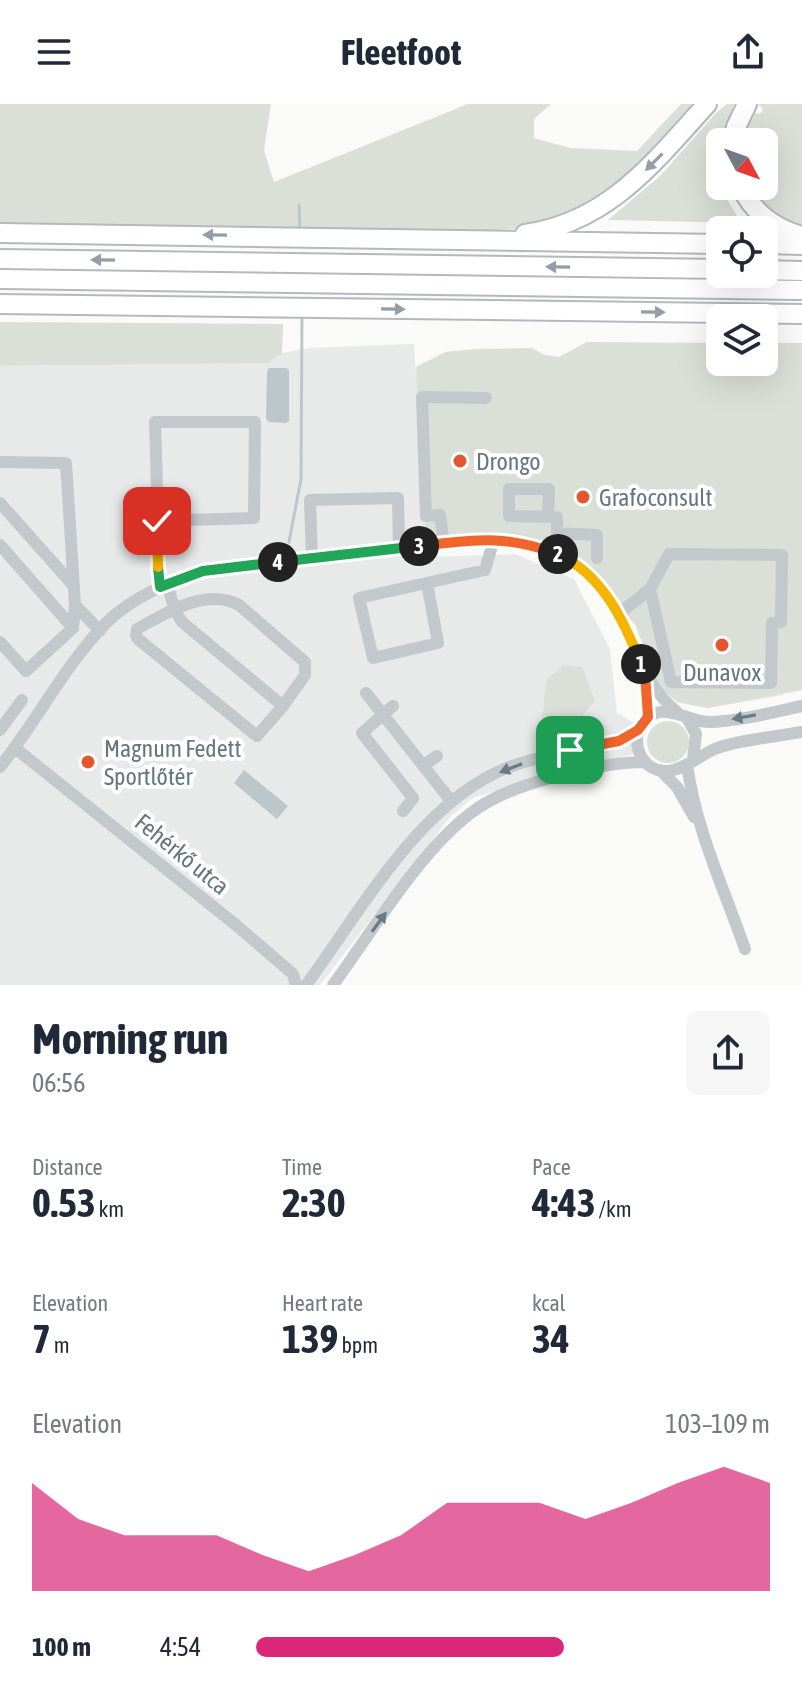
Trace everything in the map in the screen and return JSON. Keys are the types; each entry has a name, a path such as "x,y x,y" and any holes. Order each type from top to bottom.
{"highway":[{"path":"483,239 539,232 579,220 598,209 638,178 707,104"},
{"path":"736,128 747,104"},
{"path":"749,200 763,216 802,236"},
{"path":"0,233 706,244"},
{"path":"778,244 802,245"},
{"path":"0,259 706,269"},
{"path":"778,270 802,271"},
{"path":"0,279 802,290"},
{"path":"0,304 802,314"}],"street":[{"path":"444,543 440,515 426,516 422,397 486,398"},
{"path":"157,521 254,518 255,422 155,422 157,521 164,586 182,622 283,706"},
{"path":"0,462 66,463 75,605 73,628 26,671 0,642"},
{"path":"312,558 310,500 398,498 399,548"},
{"path":"0,503 73,585"},
{"path":"548,517 557,517 556,553"},
{"path":"557,533 597,535 597,558"},
{"path":"427,583 438,643 373,658 359,598 485,570 494,539"},
{"path":"0,767 78,657 108,621 164,586 203,571 444,543 494,539 524,542 556,553 588,574 619,614 645,674 662,700 682,716 696,734 690,761 690,784 704,834 745,949"},
{"path":"0,545 73,628"},
{"path":"619,614 650,589 669,554 782,555 781,622 772,623 771,683 671,682 650,589"},
{"path":"219,596 228,599 305,662 305,675 262,733 257,736 252,734 138,639 137,629 175,608 219,596"},
{"path":"75,605 100,631"},
{"path":"645,674 648,717"},
{"path":"366,693 388,710 423,766 451,801"},
{"path":"0,730 22,700"},
{"path":"306,985 406,847 459,794 508,767 570,750 619,741 638,730 648,717 659,712 710,723 802,706"},
{"path":"388,710 362,733 413,798 403,811"},
{"path":"638,730 637,745 645,762"},
{"path":"661,771 676,770 720,747 802,732"},
{"name":"Fehérkő utca","path":"15,748 284,966 293,974 296,985"},
{"path":"423,766 437,756"},
{"path":"333,985 423,861 472,812 516,788 587,769 623,762 645,762 661,771 677,787 704,834"},
{"path":"284,966 302,973 320,967"}],"shaded area":[{"path":"0,104 271,104 264,150 274,182 468,104 551,104 534,119 534,138 570,148 637,151 681,104 697,104 620,183 559,221 538,227 483,231 0,227"},
{"path":"727,104 734,104 728,128 706,128 706,200 728,200 737,216 706,216 706,222 608,220 660,176"},
{"path":"758,104 802,104 802,226 771,211 759,200 778,200 778,128 746,128 750,111 760,114 763,109"},
{"path":"0,322 283,324 282,353 268,363 0,366"},
{"path":"587,342 706,343 706,376 778,376 778,343 802,343 802,690 707,708 677,702 657,684 636,626 593,573 548,545 513,534 426,541 416,367 445,352 478,349 532,348 545,355 559,357"},
{"path":"414,344 416,375 784,695 707,708 677,702 657,684 636,626 593,573 548,545 513,534 426,541 427,557 515,554 574,579 610,649 617,713 633,722 637,753 474,797 451,816 320,985 0,985 0,366 268,363 282,353 310,348"},
{"path":"269,368 289,370 289,421 286,423 266,419"},
{"path":"563,665 582,667 595,701 580,718 542,720 546,681"},
{"path":"668,721 683,727 689,742 683,757 668,763 653,757 647,742 653,727"},
{"path":"244,770 288,806 277,819 234,783"}],"waterway":[{"path":"299,205 300,232"},
{"path":"289,542 301,479 302,315"}],"place":[{"name":"Drongo","path":"460,461"},
{"name":"Grafoconsult","path":"583,497"},
{"name":"Dunavox","path":"722,645"},
{"name":"Magnum Fedett Sportlőtér","path":"88,762"}],"route":[{"path":"157,521 160,587 203,571 487,538 524,542 562,556 588,574 626,625 645,674 648,717 638,730 619,741 570,750"}]}
